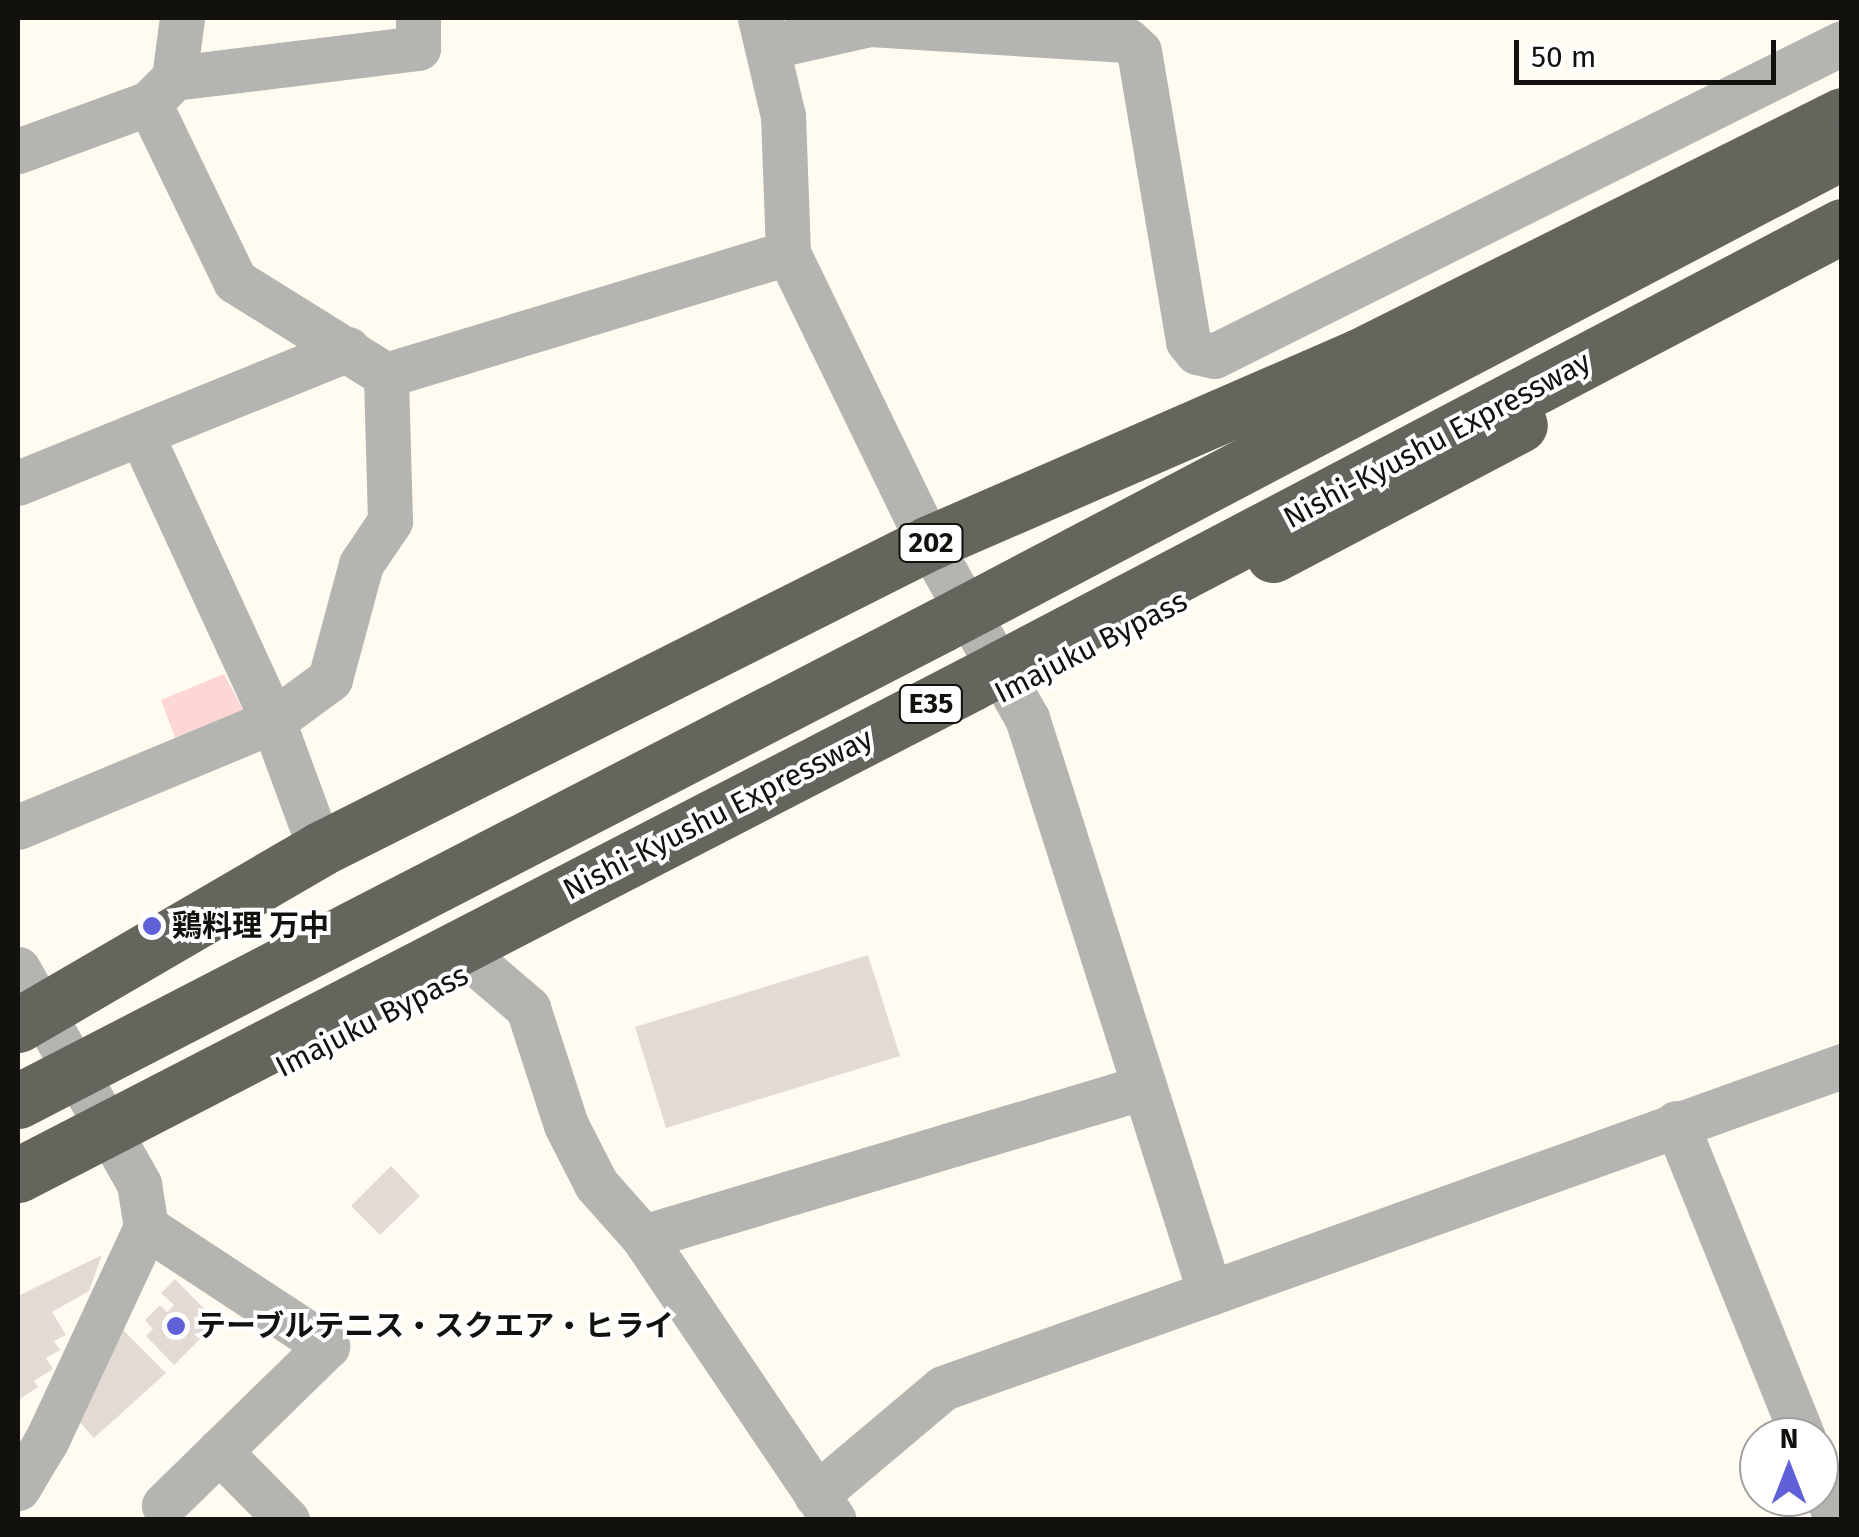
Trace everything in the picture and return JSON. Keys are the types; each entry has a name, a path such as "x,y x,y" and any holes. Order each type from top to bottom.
{"highway":[{"name":"202","path":"26,1002 320,848 929,544 1359,356 1842,114"},
{"name":"E35","path":"18,1101 1065,560 1842,152"},
{"name":"Nishi-Kyushu Expressway","path":"18,1175 972,683 1842,226"},
{"name":"Imajuku Bypass","path":"18,1204 1392,494 1842,251"}],"street":[{"path":"182,18 161,91 235,281 386,375"},
{"path":"18,151 161,91 418,48 418,18"},
{"path":"1210,1293 1028,718 929,544 788,253 783,116 764,32 870,24 1127,40 1139,51 1188,341 1197,352 1214,356 1842,42"},
{"path":"386,375 788,253"},
{"path":"18,483 348,348"},
{"path":"18,827 273,721 330,679 361,564 390,521 386,375"},
{"path":"141,434 273,721 320,848"},
{"path":"479,966 528,1008 566,1125 596,1184 643,1237 825,1507 943,1388 1842,1066"},
{"path":"26,1002 121,1149 139,1184 146,1227 46,1442 27,1496"},
{"path":"643,1237 1144,1087"},
{"path":"1676,1123 1795,1417"},
{"path":"146,1227 328,1346 164,1505"},
{"path":"220,1451 287,1520"}],"shaded area":[{"path":"224,674 249,721 180,751 161,700"}],"building":[{"path":"868,955 900,1056 666,1128 635,1027"},
{"path":"391,1166 420,1196 380,1235 351,1206"},
{"path":"102,1255 89,1291 52,1312 66,1335 54,1341 60,1350 46,1358 53,1369 34,1381 38,1387 18,1400 18,1296"},
{"path":"175,1279 217,1322 174,1365 146,1336 153,1329 145,1320 160,1305 167,1312 174,1305 161,1293"},
{"path":"119,1326 166,1373 94,1438 77,1419"}],"place":[{"name":"鶏料理 万中","path":"152,926"},
{"name":"テーブルテニス・スクエア・ヒライ","path":"176,1326"}]}
